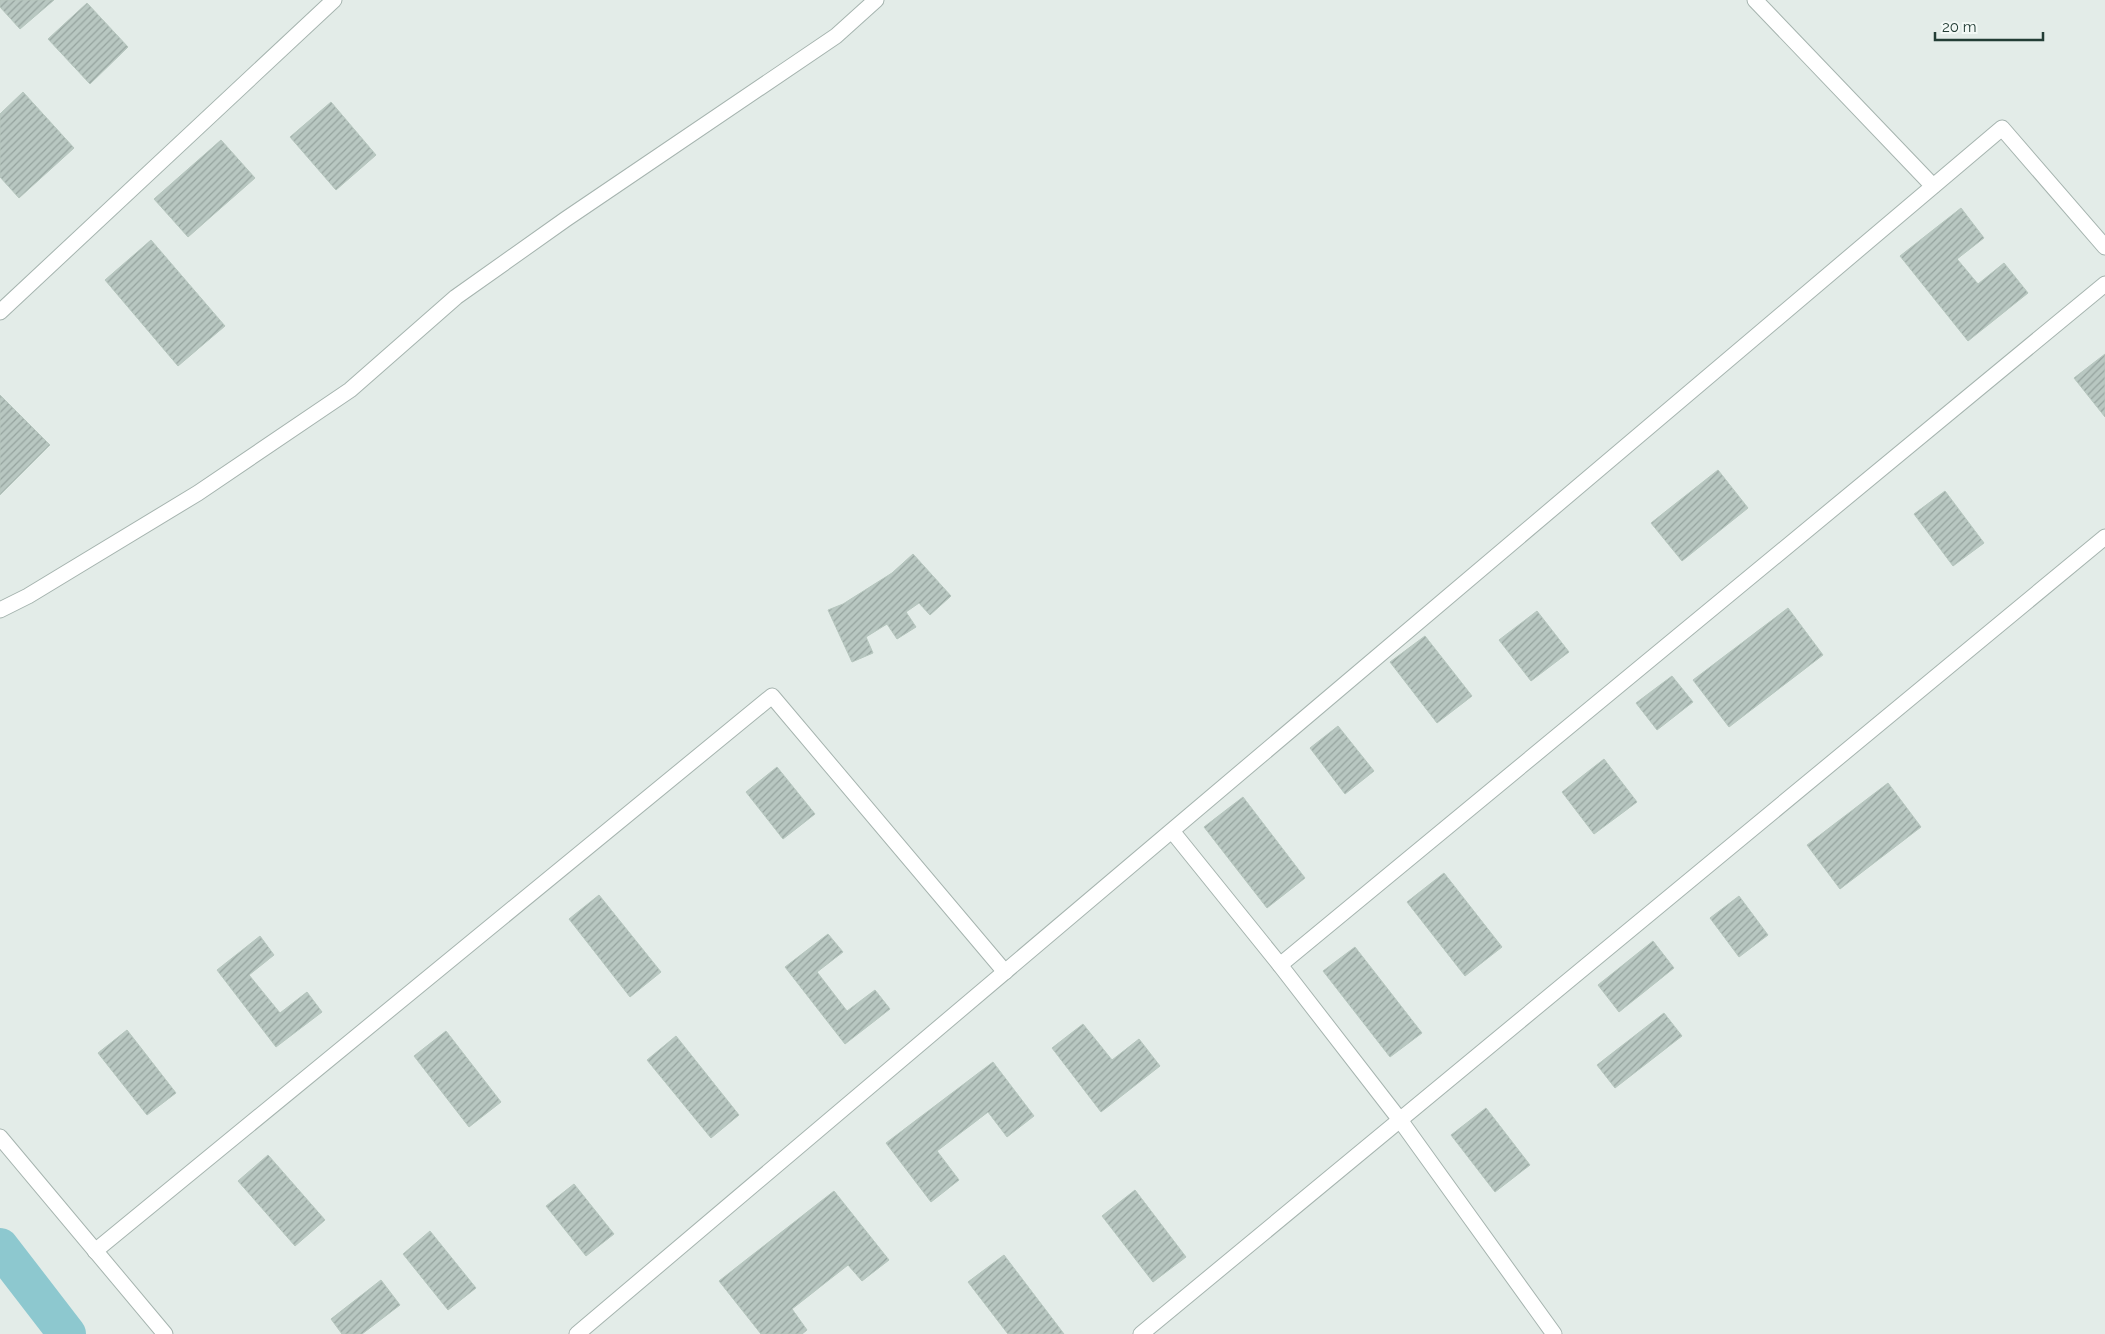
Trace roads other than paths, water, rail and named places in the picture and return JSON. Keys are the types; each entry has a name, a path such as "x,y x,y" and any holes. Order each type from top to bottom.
{"street":[{"path":"0,312 334,0"},
{"path":"0,610 28,596 198,493 350,390 456,297 566,219 836,36 876,0"},
{"path":"1755,0 1934,186"},
{"path":"577,1334 2002,128 2105,247"},
{"path":"1280,965 2105,284"},
{"path":"1141,1334 2105,538"},
{"path":"95,1251 772,696 1005,972"},
{"path":"1172,830 1400,1120 1554,1334"},
{"path":"0,1137 165,1334"}],"waterway":[{"path":"0,1247 67,1334"}]}
